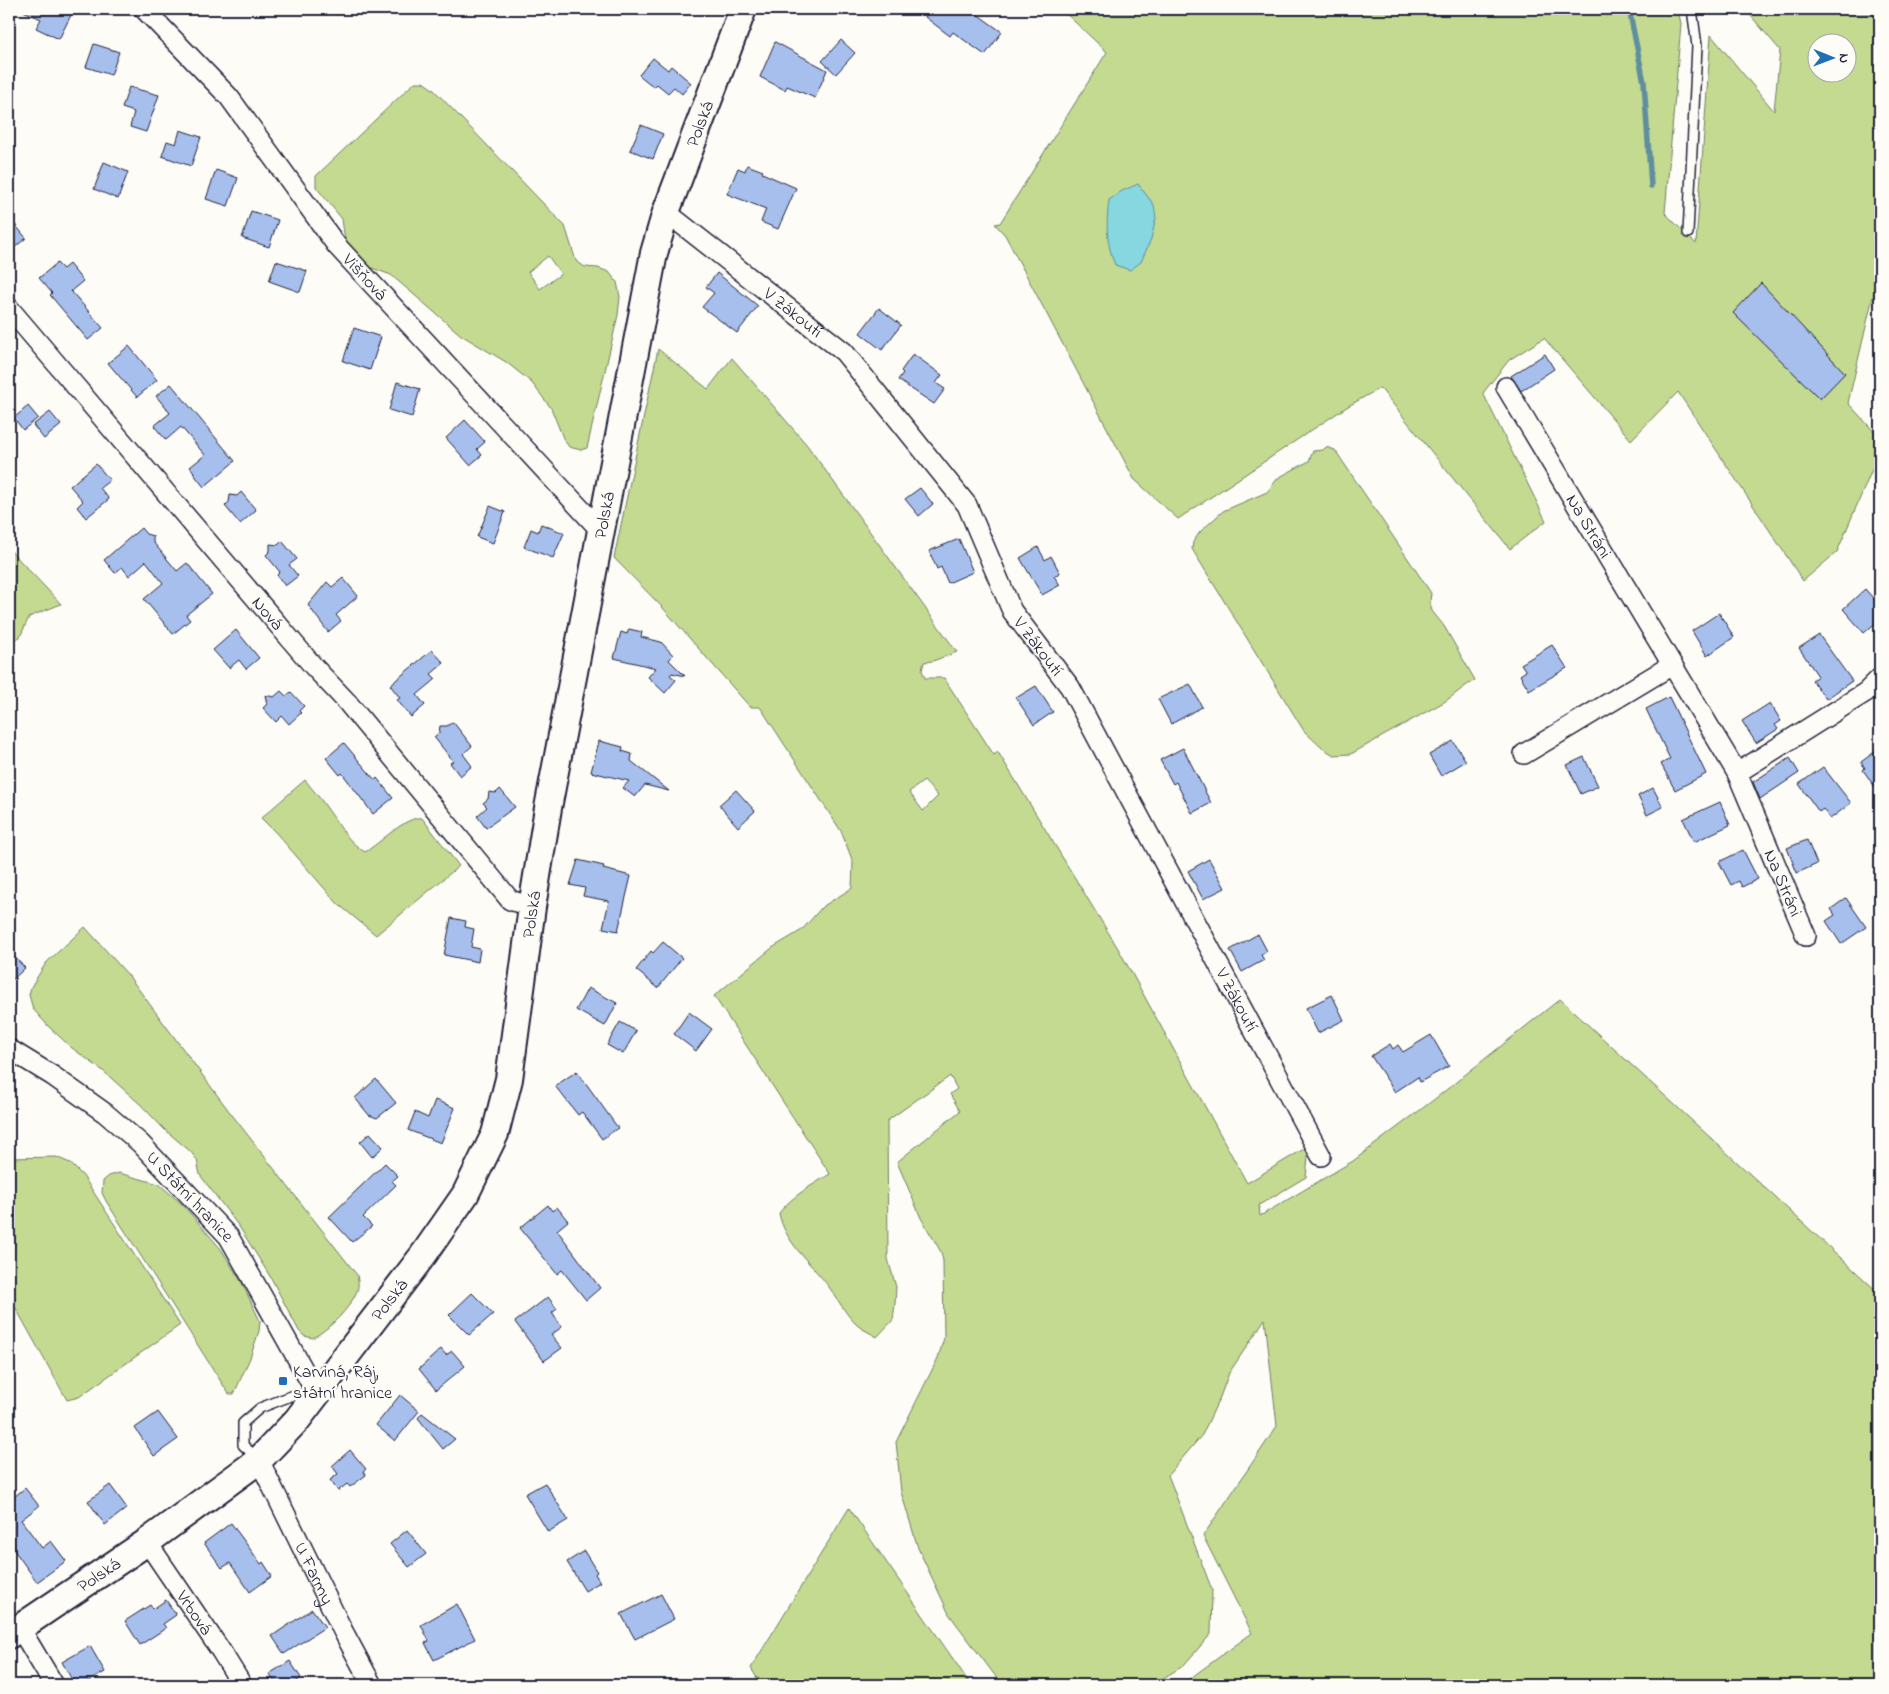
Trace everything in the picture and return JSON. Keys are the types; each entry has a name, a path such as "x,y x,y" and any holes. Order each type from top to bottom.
{"street":[{"name":"Višňová","path":"144,9 229,97 337,246 602,532"},
{"name":"Polská","path":"14,1632 147,1542 258,1460 297,1420 424,1254 466,1195 495,1134 509,1079 532,907 550,799 654,253 666,212 743,9"},
{"name":"V Zákoutí","path":"666,212 844,352 967,505 1012,611 1070,686 1321,1156"},
{"name":"Nová","path":"9,308 314,667 347,702 510,900 532,907"},
{"name":"Na Stráni","path":"1506,387 1737,774 1806,936"},
{"path":"1524,754 1672,665"},
{"path":"1737,774 1866,692 1880,678"},
{"name":"U Státní hranice","path":"9,1049 53,1076 140,1143 229,1237 317,1394"},
{"name":"U Farmy","path":"258,1460 372,1685"},
{"name":"Vrbová","path":"147,1542 242,1685"},
{"path":"14,1632 54,1685"}],"lane":[{"path":"1688,233 1697,46 1692,9"},
{"path":"258,1460 244,1446 243,1423 260,1408 292,1396 317,1394"}],"green space":[{"path":"1061,9 1190,9 1212,11 1214,9 1678,9 1681,24 1665,213 1696,244 1711,35 1774,111 1780,50 1745,9 1880,9 1880,267 1848,403 1880,438 1880,451 1837,552 1803,581 1678,392 1631,440 1544,338 1509,360 1483,393 1546,521 1510,549 1380,388 1345,408 1178,519 1134,479 1005,235 995,224 1000,223 1107,52"},
{"path":"415,82 423,82 433,89 565,226 576,261 585,267 598,268 609,272 617,282 620,297 618,315 587,448 581,450 569,447 563,438 551,408 531,382 506,362 461,335 391,275 361,264 351,252 344,234 342,219 316,187 316,176","holes":["548,256 561,274 540,289 528,272"]},
{"path":"658,349 708,389 732,358 807,445 957,652 933,661 924,662 922,670 925,678 944,678 994,755 998,752 1119,950 1247,1183 1309,1146 1306,1177 1259,1205 1260,1216 1353,1161 1436,1098 1560,999 1880,1294 1880,1685 1181,1685 1252,1633 1203,1536 1277,1426 1265,1319 1229,1373 1202,1435 1168,1475 1212,1590 1211,1634 1183,1666 1152,1685 1002,1685 949,1614 918,1548 901,1492 896,1442 938,1358 944,1338 943,1261 941,1252 921,1218 897,1162 960,1111 950,1094 957,1089 950,1076 887,1121 888,1259 896,1287 893,1320 877,1337 859,1327 853,1321 829,1287 793,1243 782,1224 779,1213 784,1207 796,1196 830,1174 714,996 772,948 802,930 822,907 852,888 853,862 841,831 760,707 750,707 662,607 614,558","holes":["924,781 938,796 923,811 909,792"]},
{"path":"1326,447 1335,450 1431,593 1432,611 1444,626 1475,680 1444,702 1351,754 1334,755 1322,748 1304,731 1192,549 1193,542 1200,532 1223,511 1267,492 1278,478 1309,461 1313,451 1323,450"},
{"path":"9,549 61,604 29,617 20,637 9,642"},
{"path":"305,780 349,839 365,852 401,825 416,818 422,818 459,866 376,935 338,904 261,818"},
{"path":"85,927 128,975 229,1111 357,1275 358,1289 354,1298 332,1324 313,1338 304,1336 299,1331 271,1278 240,1228 200,1175 197,1160 191,1152 102,1070 72,1048 33,1009 29,995 31,987 46,963"},
{"path":"56,1157 70,1163 83,1176 180,1325 79,1397 67,1400 9,1296 9,1158"},
{"path":"119,1173 159,1184 183,1205 221,1249 242,1283 260,1321 259,1331 250,1358 234,1394 229,1394 225,1388 106,1201 102,1193 103,1181 109,1176"},
{"path":"849,1508 971,1685 761,1685 751,1668"}],"water":[{"path":"1138,184 1154,205 1156,218 1151,239 1141,262 1130,270 1115,265 1112,257 1108,241 1108,209 1109,200 1122,191"}],"building":[{"path":"19,9 74,9 59,39 36,28 41,19"},
{"path":"931,9 970,9 1002,32 985,55 953,32 950,36 925,17"},
{"path":"841,40 855,53 836,74 822,61"},
{"path":"775,42 827,70 815,98 787,86 785,90 760,77"},
{"path":"94,44 119,52 111,75 86,67"},
{"path":"653,58 668,70 671,66 691,83 682,94 674,87 668,93 657,84 654,87 639,75"},
{"path":"129,87 159,95 146,132 130,127 134,112 122,108"},
{"path":"641,125 663,134 653,159 630,150"},
{"path":"180,130 201,137 191,166 162,156 167,141 176,144"},
{"path":"104,162 128,172 118,199 94,189"},
{"path":"747,165 796,188 778,229 761,222 766,209 727,194 738,168 745,171"},
{"path":"216,170 238,178 228,206 206,199"},
{"path":"251,211 278,220 269,247 242,238"},
{"path":"9,217 26,238 9,252"},
{"path":"276,261 307,271 300,292 269,281"},
{"path":"57,263 63,269 69,264 83,281 71,291 103,328 88,340 50,295 52,293 39,278"},
{"path":"717,273 758,306 737,333 702,307 714,293 706,287"},
{"path":"1761,283 1845,373 1820,399 1733,313"},
{"path":"879,308 901,325 882,350 860,333"},
{"path":"354,328 381,337 370,370 343,361"},
{"path":"129,346 157,380 137,397 108,363"},
{"path":"913,354 942,375 936,383 945,389 934,404 898,380 903,373 901,371"},
{"path":"1545,354 1554,369 1521,391 1511,376"},
{"path":"397,382 420,389 412,417 389,410"},
{"path":"171,384 235,461 204,487 190,467 205,455 181,427 166,440 154,426 170,413 156,396"},
{"path":"28,406 38,418 23,430 14,418"},
{"path":"50,412 61,425 44,439 33,425"},
{"path":"465,420 485,442 477,449 482,455 470,465 446,438"},
{"path":"96,464 110,480 100,488 109,499 86,518 77,507 83,501 70,486"},
{"path":"920,488 933,504 919,516 905,499"},
{"path":"241,492 256,510 240,524 225,506 229,502 230,495 237,496"},
{"path":"490,506 505,512 493,543 477,537"},
{"path":"541,524 564,533 553,558 524,547 531,529 538,532"},
{"path":"141,528 146,534 153,536 153,542 177,571 187,563 212,594 186,615 190,620 173,634 144,599 163,583 146,561 129,576 122,567 115,573 104,560"},
{"path":"959,539 973,572 948,583 941,567 937,569 929,551"},
{"path":"282,541 297,559 289,565 298,576 285,586 277,575 280,572 266,555 270,551 270,544 278,545"},
{"path":"1038,547 1045,560 1051,556 1060,573 1054,576 1060,585 1042,595 1020,558"},
{"path":"343,578 358,596 336,615 341,621 328,632 308,605 327,582 332,587"},
{"path":"1865,589 1880,606 1880,619 1864,633 1843,609"},
{"path":"1719,613 1734,637 1707,656 1692,631"},
{"path":"629,629 642,632 641,637 661,642 673,655 669,660 685,676 672,673 670,675 676,680 665,693 648,677 656,668 614,658 621,632 627,634"},
{"path":"236,630 259,658 246,669 239,660 229,668 213,650"},
{"path":"1819,635 1852,681 1826,699 1812,680 1818,676 1799,648"},
{"path":"1552,645 1567,668 1529,690 1520,675 1526,671 1521,664"},
{"path":"432,650 444,663 431,674 436,679 417,695 425,705 411,717 397,700 400,698 390,685"},
{"path":"1190,684 1202,707 1171,724 1158,699"},
{"path":"1036,686 1053,712 1034,725 1016,698"},
{"path":"281,691 286,696 291,692 304,706 299,711 301,713 289,724 282,716 276,722 263,708 267,704 265,695 274,697"},
{"path":"1669,697 1706,774 1675,790 1661,764 1670,759 1646,709"},
{"path":"1770,703 1781,721 1775,725 1778,729 1756,743 1742,721"},
{"path":"453,722 472,746 463,754 472,766 460,776 450,763 453,761 434,737 439,733 440,726 447,726"},
{"path":"599,741 623,747 622,751 632,754 631,761 669,791 645,785 635,797 623,788 629,781 591,772"},
{"path":"1453,741 1466,761 1441,776 1429,755"},
{"path":"344,743 393,798 373,814 342,773 340,775 326,758"},
{"path":"1183,748 1211,803 1192,813 1176,782 1173,784 1160,760"},
{"path":"1880,748 1880,794 1863,770 1865,768 1861,762"},
{"path":"1584,757 1598,786 1581,794 1567,765"},
{"path":"1790,758 1799,773 1760,799 1753,782"},
{"path":"1823,767 1851,803 1830,819 1823,809 1819,812 1799,784"},
{"path":"1653,788 1663,807 1647,815 1638,796"},
{"path":"500,789 515,807 486,828 477,816 487,807 483,803 488,799 489,792 496,793"},
{"path":"736,790 755,811 738,827 719,805"},
{"path":"1720,802 1730,825 1694,842 1683,819"},
{"path":"1807,840 1817,864 1797,873 1787,848"},
{"path":"1743,850 1758,879 1742,887 1739,881 1731,885 1719,862"},
{"path":"1209,859 1225,888 1203,899 1188,871"},
{"path":"578,860 604,866 603,869 631,876 618,931 603,928 609,901 583,896 585,888 570,885"},
{"path":"1846,898 1866,927 1841,944 1826,921 1835,915 1831,909"},
{"path":"451,918 466,921 465,927 474,929 471,947 480,949 478,962 444,955"},
{"path":"1258,934 1267,951 1261,955 1264,960 1242,972 1230,950"},
{"path":"663,942 682,958 658,988 636,970 651,951 653,953"},
{"path":"9,951 25,968 9,983"},
{"path":"588,988 617,1003 605,1026 576,1010"},
{"path":"1332,995 1344,1020 1318,1033 1306,1008"},
{"path":"689,1012 712,1029 696,1051 674,1034"},
{"path":"620,1022 636,1031 623,1054 607,1045"},
{"path":"1431,1035 1449,1066 1420,1082 1418,1077 1395,1092 1371,1056 1390,1044 1393,1049 1398,1045 1403,1052"},
{"path":"577,1071 618,1128 602,1139 582,1112 578,1115 555,1086"},
{"path":"376,1079 396,1103 377,1118 369,1115 355,1098"},
{"path":"435,1100 455,1108 441,1143 408,1130 415,1112 428,1118"},
{"path":"370,1133 383,1147 372,1157 360,1142"},
{"path":"385,1163 398,1176 392,1181 396,1185 363,1217 372,1226 352,1242 329,1217"},
{"path":"548,1205 552,1211 557,1207 568,1221 557,1230 600,1288 586,1300 562,1270 557,1274 520,1228"},
{"path":"472,1293 493,1314 469,1335 449,1315"},
{"path":"548,1297 557,1309 552,1313 562,1327 551,1335 562,1348 544,1361 515,1322"},
{"path":"441,1349 446,1355 452,1351 465,1366 436,1390 419,1369"},
{"path":"400,1395 419,1411 395,1441 376,1425"},
{"path":"158,1412 178,1439 154,1456 135,1428"},
{"path":"422,1413 455,1439 443,1449 418,1418"},
{"path":"350,1450 366,1469 363,1471 366,1475 350,1487 347,1484 338,1491 330,1480 338,1474 332,1466"},
{"path":"545,1483 568,1520 548,1532 525,1494"},
{"path":"110,1485 127,1508 105,1525 88,1501"},
{"path":"25,1488 39,1506 21,1520 42,1548 51,1541 66,1561 37,1582 9,1543 9,1501"},
{"path":"231,1523 272,1576 250,1592 230,1563 222,1568 204,1543"},
{"path":"407,1530 426,1554 409,1567 390,1544"},
{"path":"584,1551 597,1572 595,1574 600,1582 585,1591 567,1562"},
{"path":"661,1594 674,1619 635,1639 621,1614"},
{"path":"166,1600 176,1615 163,1624 166,1628 140,1645 125,1621 150,1605 153,1609"},
{"path":"457,1604 475,1639 434,1660 425,1643 429,1641 421,1625"},
{"path":"312,1609 325,1627 284,1654 272,1636"},
{"path":"90,1646 105,1672 82,1685 75,1685 62,1662"},
{"path":"290,1661 301,1678 291,1685 277,1685 269,1674"}],"waterway":[{"path":"1629,9 1644,82 1651,186"}],"place":[{"name":"Karviná, Ráj, státní hranice","path":"283,1381"}]}
